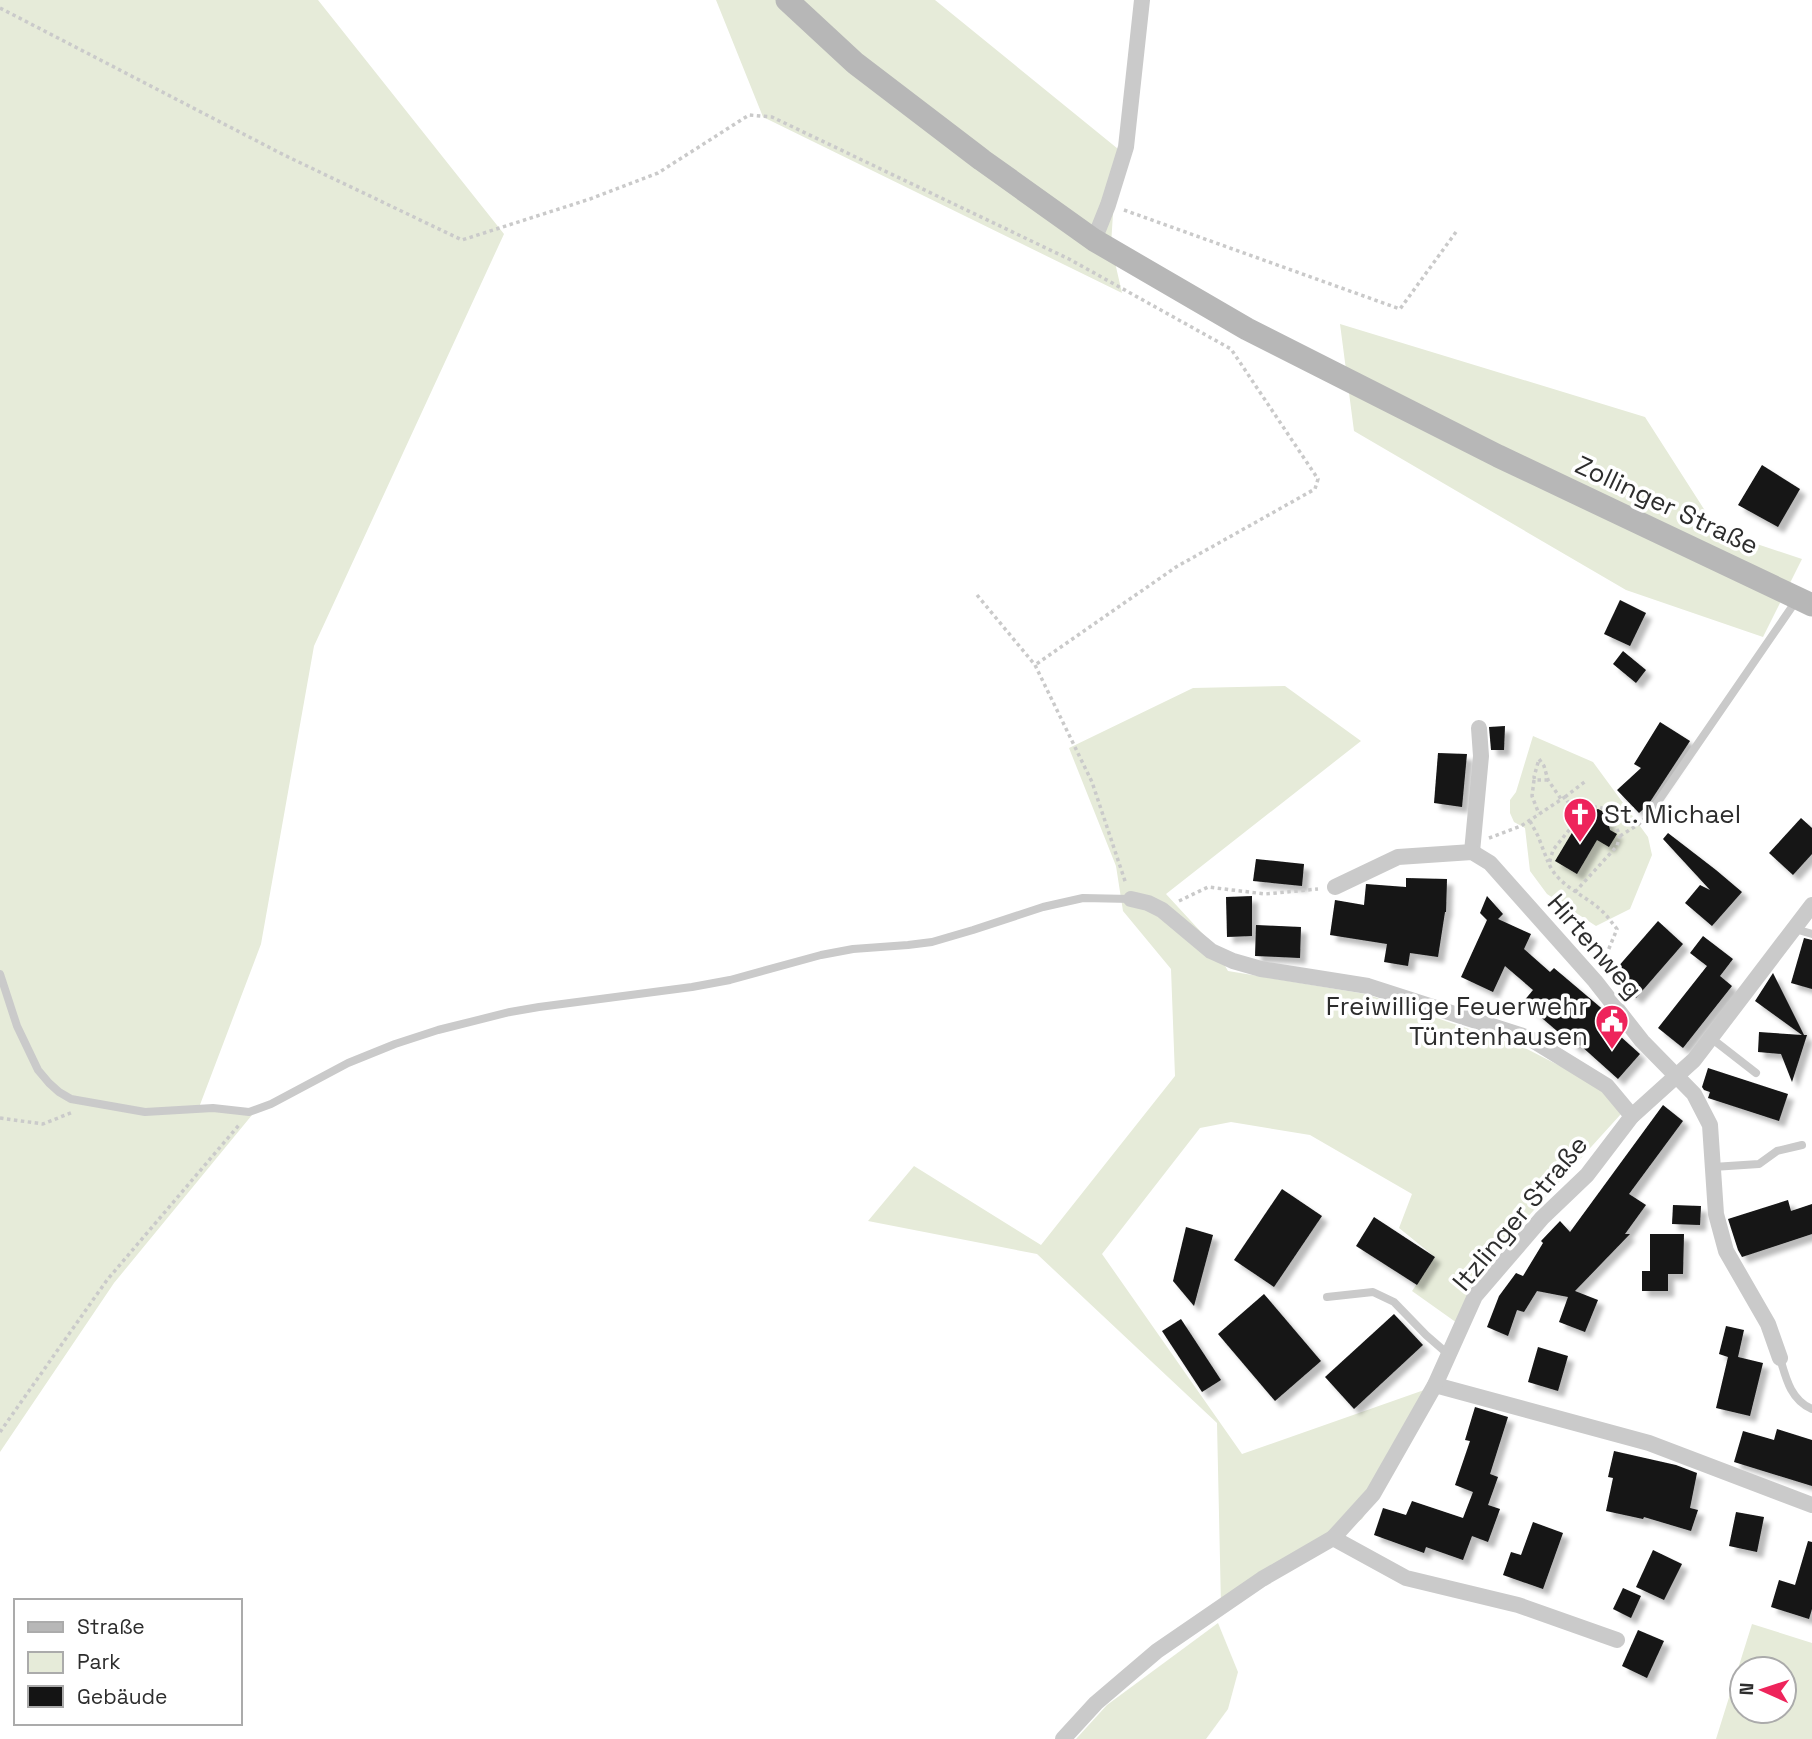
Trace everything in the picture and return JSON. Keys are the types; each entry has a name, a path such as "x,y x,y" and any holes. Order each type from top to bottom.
{"main road":[{"name":"Zollinger Straße","path":"787,0 855,63 982,160 1094,240 1247,329 1498,456 1805,601"}],"street":[{"path":"1094,240 1126,147 1142,0"},
{"path":"1335,887 1398,857 1472,852 1481,756 1479,728"},
{"name":"Hirtenweg","path":"1472,852 1490,863 1676,1077"},
{"path":"1131,899 1162,910 1211,951 1233,961 1261,969 1368,986 1529,1038 1607,1086 1632,1116"},
{"name":"Itzlinger Straße","path":"1063,1739 1096,1703 1157,1651 1262,1579 1333,1538 1373,1494 1435,1385 1475,1296 1542,1218 1587,1175 1632,1116 1694,1060 1812,905"},
{"path":"1676,1077 1695,1094 1710,1125 1716,1214 1726,1251 1768,1324 1780,1358"},
{"path":"1435,1385 1649,1443 1812,1505"},
{"path":"1333,1538 1406,1578 1518,1605 1616,1640"}],"lane":[{"path":"1653,809 1805,601"},
{"path":"0,974 17,1026 38,1070 60,1093 71,1099 145,1112 213,1108 249,1112 271,1104 348,1063 395,1044 510,1012 692,987 853,949 932,942 1043,907 1083,898 1131,899"},
{"path":"1794,929 1812,933"},
{"path":"1711,1038 1756,1073"},
{"path":"1713,1167 1759,1164 1777,1151 1802,1145"},
{"path":"1327,1297 1373,1292 1394,1301 1449,1355"},
{"path":"1780,1358 1786,1379 1798,1401 1812,1409"}],"path":[{"path":"0,8 284,155 462,240 590,199 658,173 749,115 772,117 1069,259 1231,349 1318,479 1315,488 1176,567 1035,665"},
{"path":"1108,205 1400,309 1456,232"},
{"path":"977,595 1035,665 1092,782 1131,899"},
{"path":"1539,814 1532,796 1539,759 1548,780 1578,819"},
{"path":"1534,777 1535,780 1548,780"},
{"path":"1486,839 1521,826 1587,780"},
{"path":"1549,864 1553,850 1578,819 1592,808 1606,810 1620,836"},
{"path":"1575,892 1617,846 1620,836 1639,824 1653,809"},
{"path":"1529,821 1552,871 1603,912 1617,929 1595,981"},
{"path":"1162,910 1208,887 1265,894 1335,887"},
{"path":"0,1118 43,1124 94,1103"},
{"path":"0,1432 107,1280 249,1112"}],"green space":[{"path":"0,0 318,0 504,234 314,646 261,944 198,1110 252,1115 114,1283 0,1452"},
{"path":"716,0 935,0 1123,153 1115,182 1111,245 1122,293 763,117"},
{"path":"1340,324 1645,417 1718,531 1802,559 1763,637 1626,590 1354,431"},
{"path":"1285,686 1361,741 1166,894 1213,945 1228,971 1366,994 1525,1048 1601,1087 1621,1114 1477,1273 1457,1323 1412,1291 1435,1257 1399,1228 1412,1194 1310,1135 1231,1122 1200,1128 1102,1254 1242,1454 1427,1389 1437,1395 1362,1519 1221,1606 1217,1423 1037,1254 868,1221 914,1166 1041,1245 1175,1076 1171,969 1123,911 1116,866 1069,748 1193,688"},
{"path":"1533,736 1593,762 1648,837 1652,855 1630,909 1596,926 1547,894 1530,871 1525,828 1514,822 1510,813 1510,800 1516,792"},
{"path":"1218,1623 1238,1672 1228,1709 1206,1739 1076,1739 1107,1705"},
{"path":"1752,1624 1812,1643 1812,1739 1716,1739 1728,1701 1728,1725 1798,1725 1798,1655 1742,1655"}],"building":[{"path":"1762,465 1800,489 1778,527 1738,505"},
{"path":"1620,600 1646,613 1630,646 1604,634"},
{"path":"1623,651 1646,670 1636,683 1613,664"},
{"path":"1660,722 1690,741 1648,805 1639,813 1617,790 1641,768 1634,764"},
{"path":"1505,726 1504,750 1491,750 1489,727"},
{"path":"1438,753 1467,754 1462,807 1434,803"},
{"name":"St. Michael","path":"1598,809 1606,813 1610,830 1617,834 1609,847 1597,840 1577,874 1555,861 1576,826 1579,831 1590,812"},
{"path":"1801,818 1812,828 1812,854 1793,875 1769,853"},
{"path":"1668,833 1742,892 1712,926 1685,903 1700,885 1710,890 1663,839"},
{"path":"1256,859 1304,864 1302,886 1253,881"},
{"path":"1406,878 1447,879 1446,912 1438,957 1410,953 1408,966 1384,962 1387,944 1330,935 1335,900 1364,905 1366,884 1406,887"},
{"path":"1252,896 1252,936 1227,937 1226,897"},
{"path":"1487,896 1503,914 1498,919 1531,934 1524,949 1550,972 1554,968 1606,1012 1601,1019 1640,1054 1618,1079 1580,1045 1577,1048 1523,1002 1533,990 1505,966 1493,992 1461,977 1487,920 1480,913"},
{"path":"1658,921 1683,944 1636,998 1610,976"},
{"path":"1256,925 1301,927 1300,958 1255,956"},
{"path":"1703,936 1733,959 1720,976 1732,986 1683,1048 1658,1028 1707,966 1690,953"},
{"path":"1804,938 1812,940 1812,989 1791,983"},
{"path":"1773,973 1804,1035 1807,1035 1792,1082 1781,1054 1758,1052 1759,1032 1802,1035 1755,1001"},
{"path":"1708,1068 1788,1094 1779,1121 1708,1098 1710,1092 1702,1087"},
{"path":"1663,1105 1683,1121 1629,1194 1646,1205 1625,1234 1630,1234 1575,1291 1598,1300 1585,1332 1559,1322 1568,1297 1537,1291 1524,1312 1517,1310 1508,1336 1487,1327 1499,1296 1516,1273 1523,1276 1543,1243 1541,1241 1560,1221 1570,1232"},
{"path":"1282,1189 1322,1216 1274,1287 1234,1260"},
{"path":"1788,1200 1791,1211 1812,1204 1812,1234 1742,1257 1728,1219"},
{"path":"1673,1205 1701,1206 1700,1225 1672,1224"},
{"path":"1374,1217 1435,1257 1417,1285 1356,1246"},
{"path":"1186,1227 1213,1235 1194,1306 1173,1281"},
{"path":"1650,1234 1684,1234 1683,1274 1668,1274 1668,1291 1642,1291 1642,1271 1650,1271"},
{"path":"1264,1294 1321,1361 1275,1401 1218,1334"},
{"path":"1394,1314 1423,1345 1354,1409 1325,1377"},
{"path":"1181,1319 1221,1380 1202,1392 1162,1331"},
{"path":"1726,1326 1744,1330 1738,1357 1763,1363 1750,1416 1716,1408 1728,1357 1719,1354"},
{"path":"1538,1347 1568,1356 1558,1391 1528,1382"},
{"path":"1475,1407 1508,1417 1490,1474 1498,1477 1488,1505 1500,1509 1488,1542 1472,1536 1463,1560 1426,1547 1424,1553 1374,1535 1383,1508 1406,1515 1412,1501 1463,1518 1473,1492 1455,1485 1470,1441 1465,1440"},
{"path":"1777,1429 1812,1440 1812,1486 1734,1462 1743,1431 1774,1440"},
{"path":"1614,1451 1676,1465 1697,1473 1690,1508 1698,1510 1691,1531 1644,1517 1643,1519 1606,1511 1613,1478 1608,1477"},
{"path":"1736,1512 1764,1517 1757,1552 1729,1546"},
{"path":"1533,1522 1563,1533 1543,1589 1503,1575 1511,1552 1521,1555"},
{"path":"1808,1541 1812,1542 1812,1609 1809,1619 1771,1607 1779,1580 1795,1585"},
{"path":"1653,1550 1682,1564 1664,1600 1636,1587"},
{"path":"1623,1588 1641,1596 1631,1618 1613,1609"},
{"path":"1638,1630 1664,1641 1647,1678 1622,1666"}],"place":[{"name":"St. Michael","path":"1580,844"},
{"name":"Freiwillige Feuerwehr Tüntenhausen","path":"1612,1051"}]}
